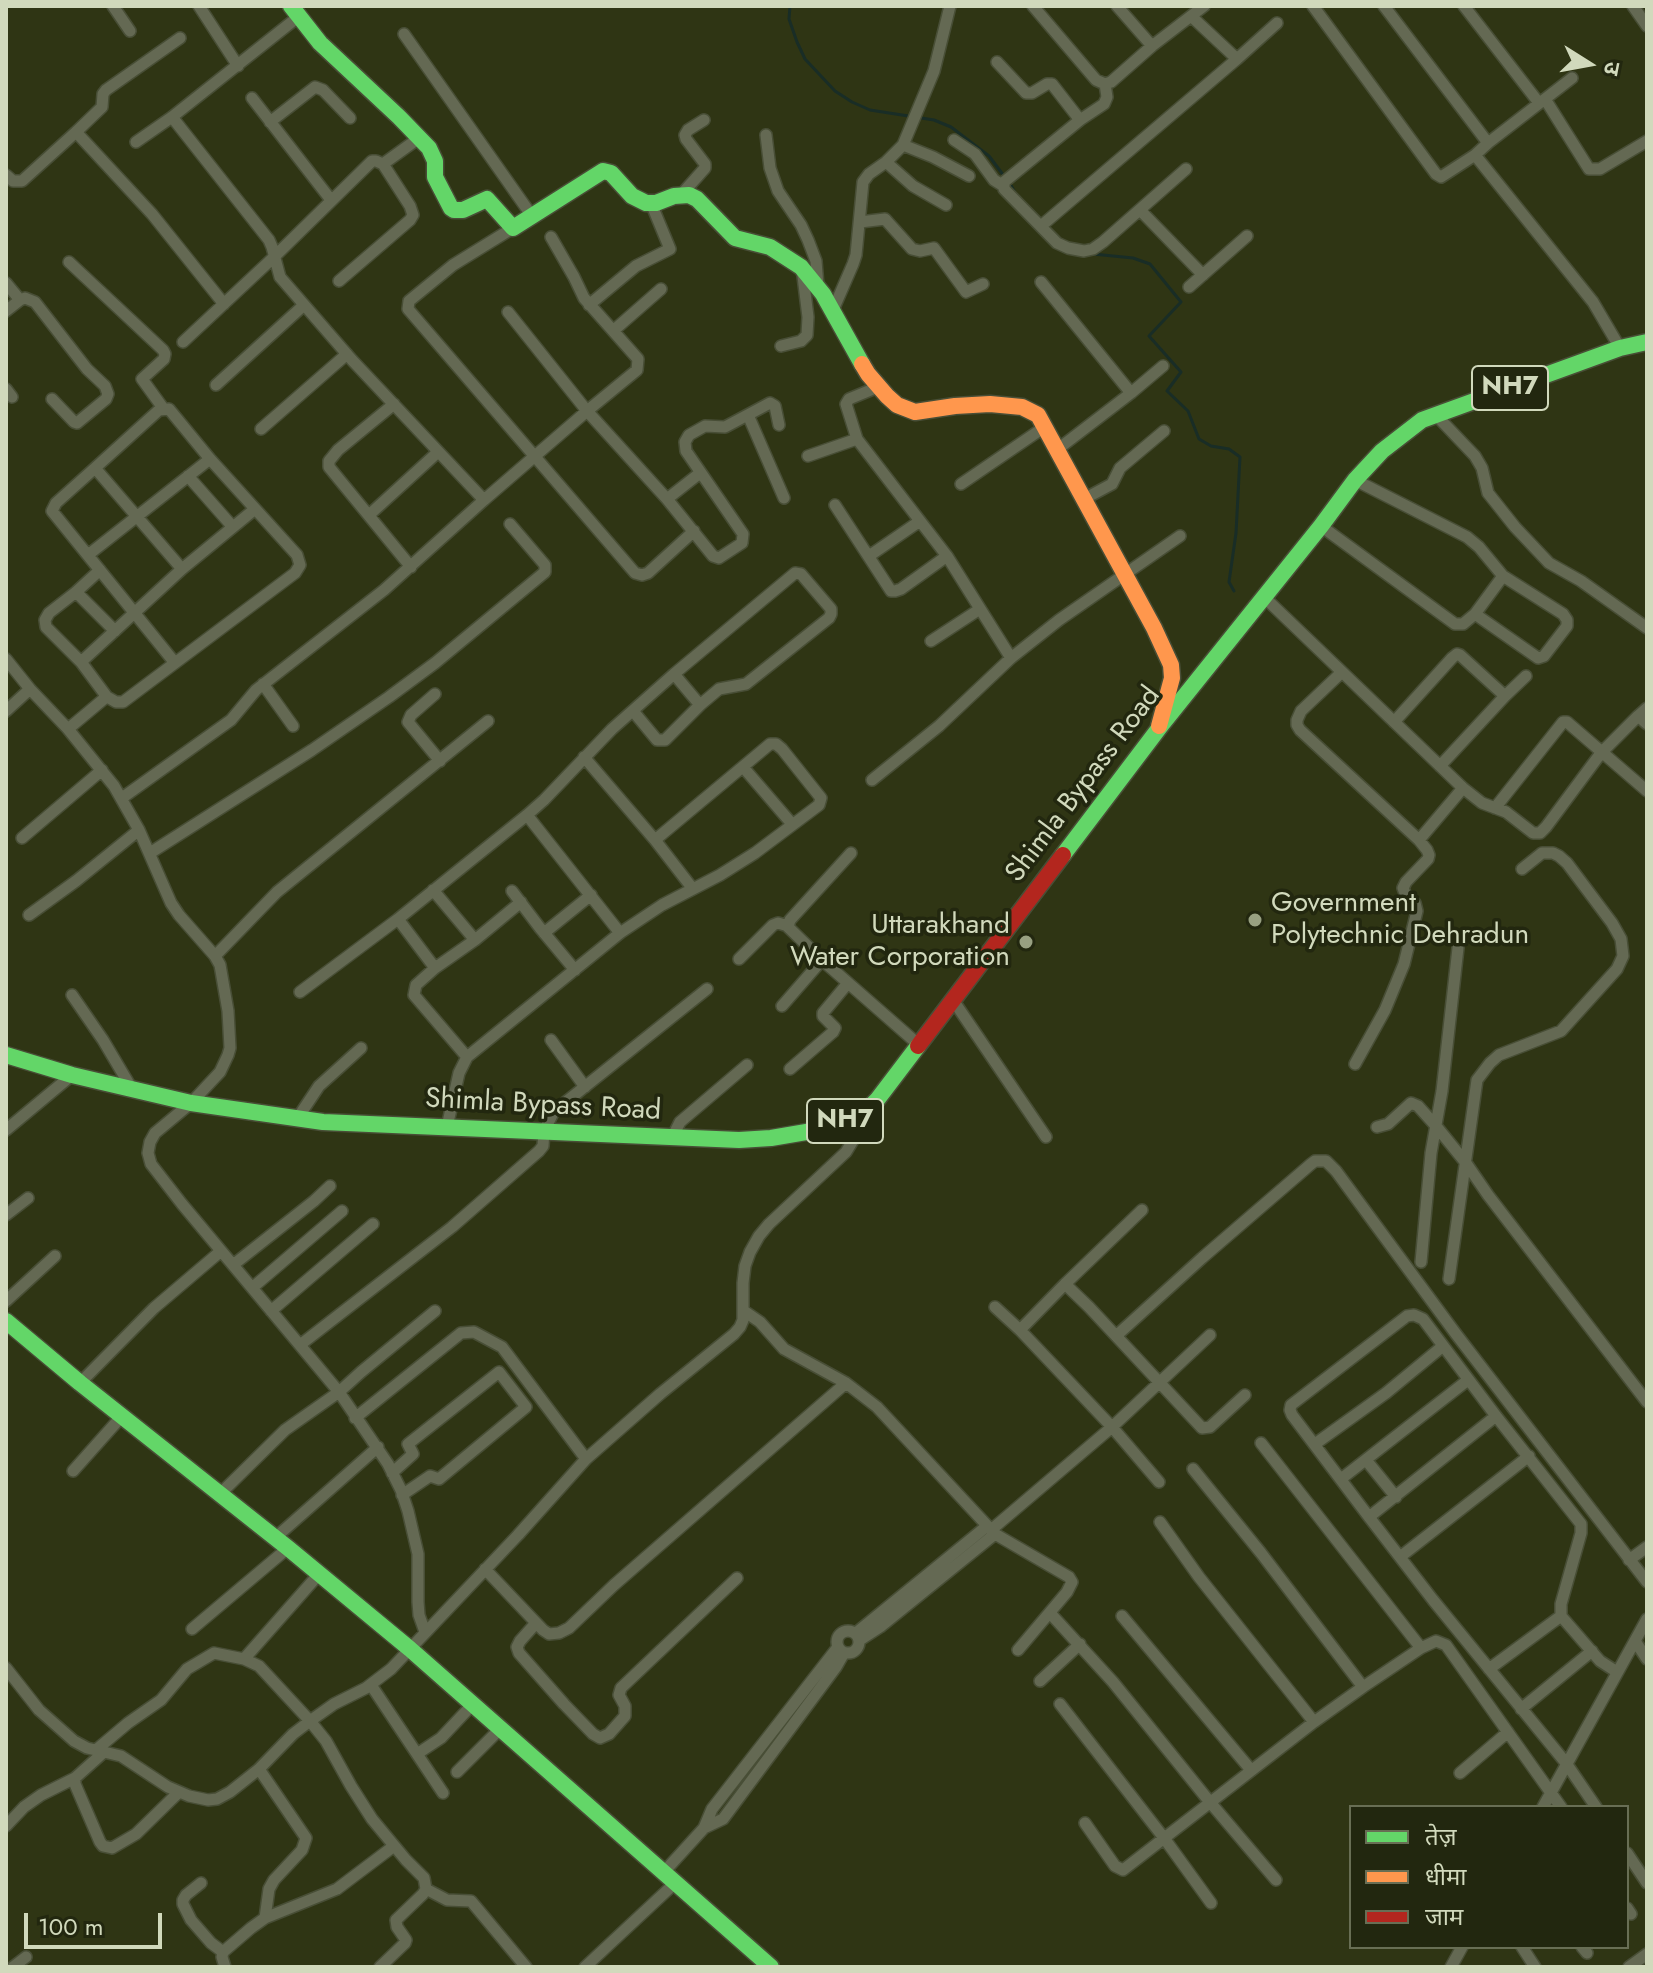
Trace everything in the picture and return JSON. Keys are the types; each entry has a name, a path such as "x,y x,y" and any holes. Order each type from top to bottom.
{"main road":[{"path":"295,12 320,43 429,148 434,158 435,177 451,208 463,210 487,199 513,228 603,171 611,173 638,200 651,203 689,195 697,199 735,238 770,247 801,267 818,286 861,363 878,387 897,405 915,412 973,404 1022,407 1038,415 1125,573 1171,665 1172,678 1158,730"},
{"name":"Shimla Bypass Road","path":"6,1055 72,1075 191,1103 323,1122 750,1140 818,1130 846,1120 877,1100 1158,730 1355,480 1378,456 1422,420 1435,414 1620,348 1647,342"},
{"path":"6,1321 410,1649 771,1967"}],"street":[{"path":"113,6 130,31"},
{"path":"199,6 238,66"},
{"path":"833,310 853,264 863,182 886,162 908,136 934,71 950,6"},
{"path":"1033,6 1096,80 1105,84 1198,9 1237,59"},
{"path":"1117,6 1152,46"},
{"path":"1313,6 1436,174 1444,176 1475,155 1572,78"},
{"path":"1384,6 1488,143"},
{"path":"1464,6 1542,101 1589,169 1600,169 1647,141"},
{"path":"1633,6 1647,26"},
{"path":"136,142 238,66 295,12"},
{"path":"1041,226 1277,23"},
{"path":"404,34 532,216"},
{"path":"6,175 13,181 22,181 102,107 106,90 180,38"},
{"path":"997,62 1026,93 1052,84 1080,120"},
{"path":"1002,185 1106,101 1105,84"},
{"path":"270,122 315,87 323,90 350,118"},
{"path":"252,98 331,200"},
{"path":"172,117 269,240 280,277 347,354 484,500"},
{"path":"681,195 705,168 685,135 704,120"},
{"path":"76,132 152,214 224,304"},
{"path":"766,135 770,168 778,191 808,240 816,261 818,286"},
{"path":"908,136 933,157 969,176"},
{"path":"383,164 419,138"},
{"path":"954,140 975,154 994,180 1062,246 1089,251 1186,169"},
{"path":"1475,155 1593,302 1620,348"},
{"path":"183,342 372,161 376,161 383,164 413,215 339,281"},
{"path":"886,162 913,186 946,205"},
{"path":"589,305 636,266 670,249 651,203"},
{"path":"1140,210 1203,275"},
{"path":"860,222 885,219 912,249 934,248 966,292 983,284"},
{"path":"513,228 453,265 409,301 408,306 638,575 648,573 694,531"},
{"path":"1189,287 1247,236"},
{"path":"122,798 228,723 249,696 384,590 638,368 638,359 589,305 551,237"},
{"path":"69,262 165,352 164,359 142,379 163,408"},
{"path":"781,346 801,341 807,335 808,317 801,267"},
{"path":"1041,282 1131,393"},
{"path":"6,283 20,300"},
{"path":"613,331 661,289"},
{"path":"6,311 25,298 35,302 87,369 105,386 108,394 77,423 52,399"},
{"path":"216,385 304,305"},
{"path":"508,312 587,411 717,558 742,543 744,537 700,473 684,446 685,442 689,435 705,426 725,427 772,403 779,425"},
{"path":"261,429 347,354"},
{"path":"1058,449 1163,366"},
{"path":"878,387 849,399 846,404 857,439 947,556 1011,658"},
{"path":"394,404 338,450 329,461 329,467 411,567"},
{"path":"100,570 49,613 45,623 81,662 107,697 123,702 175,663 299,568 297,555 169,409 159,410 56,503 52,511 136,612 175,663"},
{"path":"1435,414 1479,460 1488,493 1549,563 1581,581 1647,628"},
{"path":"748,415 784,498"},
{"path":"961,484 1046,426"},
{"path":"1084,499 1110,485 1120,468 1164,431"},
{"path":"808,456 857,439"},
{"path":"369,515 438,452"},
{"path":"88,555 210,459"},
{"path":"95,468 182,569"},
{"path":"667,499 700,473"},
{"path":"188,476 232,526"},
{"path":"1355,480 1467,537 1503,576 1563,614 1567,626 1544,656 1538,658 1475,614"},
{"path":"835,505 889,590 901,589 947,556"},
{"path":"81,662 182,569 255,509"},
{"path":"869,556 920,521"},
{"path":"150,853 389,697 545,572 545,565 510,524"},
{"path":"1321,526 1455,624 1463,624 1475,614 1503,576"},
{"path":"872,780 939,726 1011,658 1059,620 1180,536"},
{"path":"300,992 398,919 527,815 633,711 795,573 801,574 828,605 829,618 746,684 719,689 665,740 657,740 633,711"},
{"path":"76,592 115,631"},
{"path":"1263,596 1463,788 1482,803 1506,812 1533,833 1540,833 1601,753 1644,716"},
{"path":"931,641 980,609"},
{"path":"1394,722 1457,654 1505,696"},
{"path":"6,659 68,729 122,798 179,915 220,965 228,1011 230,1048 220,1072 191,1103 155,1133 148,1153 151,1164 339,1392 378,1447 408,1511 418,1554 419,1615 425,1632"},
{"path":"1342,672 1301,711 1297,725 1419,840 1429,855 1403,888 1406,896 1415,903 1417,911 1404,964 1385,1010 1355,1064"},
{"path":"674,674 700,705"},
{"path":"1440,766 1526,676"},
{"path":"263,684 293,726"},
{"path":"6,711 30,689"},
{"path":"435,694 411,715 408,722 440,761"},
{"path":"68,729 107,697"},
{"path":"215,956 277,892 488,721"},
{"path":"1495,808 1563,722 1567,722 1647,791"},
{"path":"447,1127 459,1073 467,1057 620,933 662,905 733,868 815,808 821,798 782,749 770,744 655,840"},
{"path":"584,757 693,889"},
{"path":"743,767 792,824"},
{"path":"22,838 102,770"},
{"path":"1419,840 1463,788"},
{"path":"527,815 620,933"},
{"path":"29,915 139,830"},
{"path":"1449,1279 1475,1087 1481,1073 1499,1055 1561,1031 1613,974 1623,956 1621,939 1612,923 1559,856 1547,852 1536,856 1522,869"},
{"path":"788,926 790,920 851,853"},
{"path":"433,890 475,940"},
{"path":"512,891 575,970"},
{"path":"544,933 591,895"},
{"path":"467,1057 414,995 416,985 521,902"},
{"path":"398,919 435,968"},
{"path":"739,959 773,925 788,926 919,1045"},
{"path":"1421,1262 1431,1153 1458,948"},
{"path":"782,1006 822,960"},
{"path":"790,1069 833,1032 835,1028 823,1013 848,983"},
{"path":"300,1345 444,1234 539,1151 553,1113 707,989"},
{"path":"72,995 133,1089"},
{"path":"953,1000 1046,1137"},
{"path":"551,1040 585,1087"},
{"path":"297,1119 319,1086 361,1048"},
{"path":"672,1139 680,1122 747,1065"},
{"path":"6,1130 72,1075"},
{"path":"7,1671 28,1698 74,1741 121,1756 179,1792 208,1800 230,1792 310,1721 334,1704 371,1685 391,1669 586,1459 734,1334 740,1327 744,1311 745,1266 759,1236 846,1152 877,1100"},
{"path":"1377,1127 1388,1124 1411,1103 1418,1106 1466,1163 1647,1402"},
{"path":"1116,1336 1311,1164 1326,1161 1647,1582"},
{"path":"233,1265 330,1186"},
{"path":"6,1215 28,1198"},
{"path":"1020,1330 1142,1210"},
{"path":"252,1288 342,1211"},
{"path":"271,1311 373,1224"},
{"path":"80,1383 154,1308 221,1251"},
{"path":"6,1301 55,1256"},
{"path":"1065,1284 1202,1428 1210,1427 1245,1395"},
{"path":"995,1307 1112,1427 1159,1482"},
{"path":"221,1493 285,1430 339,1392 435,1311"},
{"path":"744,1311 760,1322 784,1349 846,1383 877,1407 991,1530 1069,1577 1072,1582 1067,1592 1018,1650"},
{"path":"1595,1805 1566,1763 1433,1600 1292,1415 1290,1410 1294,1401 1410,1315 1423,1319 1578,1519 1582,1528 1561,1604 1561,1616 1600,1661 1617,1672"},
{"path":"355,1418 461,1333 474,1332 502,1347 586,1459"},
{"path":"841,1650 850,1653 856,1650 858,1637 1112,1427 1210,1335"},
{"path":"1315,1444 1386,1393 1443,1346"},
{"path":"392,1473 413,1454 408,1444 499,1372 526,1407 439,1479 430,1476 402,1495"},
{"path":"1341,1479 1468,1380"},
{"path":"485,1569 549,1634 569,1628 846,1383"},
{"path":"73,1471 122,1416"},
{"path":"1369,1517 1496,1416"},
{"path":"1261,1443 1421,1648"},
{"path":"192,1629 378,1447"},
{"path":"1400,1557 1529,1456"},
{"path":"1366,1460 1396,1497"},
{"path":"1193,1469 1363,1687"},
{"path":"1160,1522 1199,1577 1314,1722"},
{"path":"1629,1560 1647,1547"},
{"path":"244,1659 319,1574"},
{"path":"536,1623 520,1641 517,1647 519,1653 564,1704 600,1738 609,1734 625,1716 625,1706 619,1695 621,1688 737,1578"},
{"path":"1050,1613 1080,1644 1276,1880"},
{"path":"1122,1616 1251,1770"},
{"path":"1489,1669 1561,1616"},
{"path":"1544,1805 1647,1619"},
{"path":"841,1650 837,1639 842,1633 849,1630 858,1637"},
{"path":"1085,1823 1119,1869 1127,1867 1314,1722 1421,1648 1436,1641 1446,1645 1560,1805"},
{"path":"1635,1641 1647,1659"},
{"path":"1040,1681 1080,1644"},
{"path":"585,1967 668,1878 704,1828 712,1809 841,1650"},
{"path":"1521,1709 1592,1651"},
{"path":"6,1826 41,1795 75,1778 128,1723 161,1700 187,1669 214,1653 244,1659 259,1666 310,1721 326,1741 372,1819 424,1878 426,1889 423,1894 396,1920 405,1943 380,1967"},
{"path":"371,1685 443,1793"},
{"path":"1060,1704 1211,1903"},
{"path":"417,1754 441,1738 472,1705"},
{"path":"457,1772 499,1730"},
{"path":"1460,1773 1508,1732"},
{"path":"259,1769 306,1838 302,1850 269,1889 265,1918"},
{"path":"75,1778 100,1842 108,1848 136,1834 179,1792"},
{"path":"225,1967 223,1952 265,1918 337,1889 394,1846"},
{"path":"1629,1856 1647,1883"},
{"path":"201,1883 186,1895 183,1904 191,1920 223,1952"},
{"path":"426,1889 447,1900 471,1901 526,1967"},
{"path":"1523,1949 1535,1967"},
{"path":"1629,1967 1647,1954"},
{"path":"13,1967 26,1957"}],"waterway":[{"path":"790,6 789,19 805,59 835,91 870,110 934,120 951,127 989,156 1004,176"},
{"path":"1009,182 1017,196"},
{"path":"1093,254 1133,258 1150,264 1181,302 1149,336 1181,372 1167,391 1188,411 1199,439 1211,446 1229,449 1240,457 1236,533 1229,582 1234,591"}],"traffic: fast":[{"path":"291,6 320,43 429,148 435,161 435,177 454,210 463,210 487,199 513,228 603,171 611,173 632,196 646,203 689,195 697,199 735,238 770,247 801,267 823,294 862,364"},
{"path":"1063,855 1163,723 1355,480 1382,451 1422,420 1620,348 1647,342"},
{"path":"6,1055 72,1075 191,1103 323,1122 739,1140 818,1130 846,1120 877,1100 918,1046"},
{"path":"6,1321 410,1649 771,1967"}],"traffic: slow":[{"path":"862,364 887,396 897,405 915,412 990,404 1022,407 1038,415 1171,665 1172,678 1159,726"}],"traffic: jam":[{"path":"918,1046 1063,855"}],"place":[{"name":"Government Polytechnic Dehradun","path":"1255,920"},
{"name":"Uttarakhand Water Corporation","path":"1026,942"}]}
